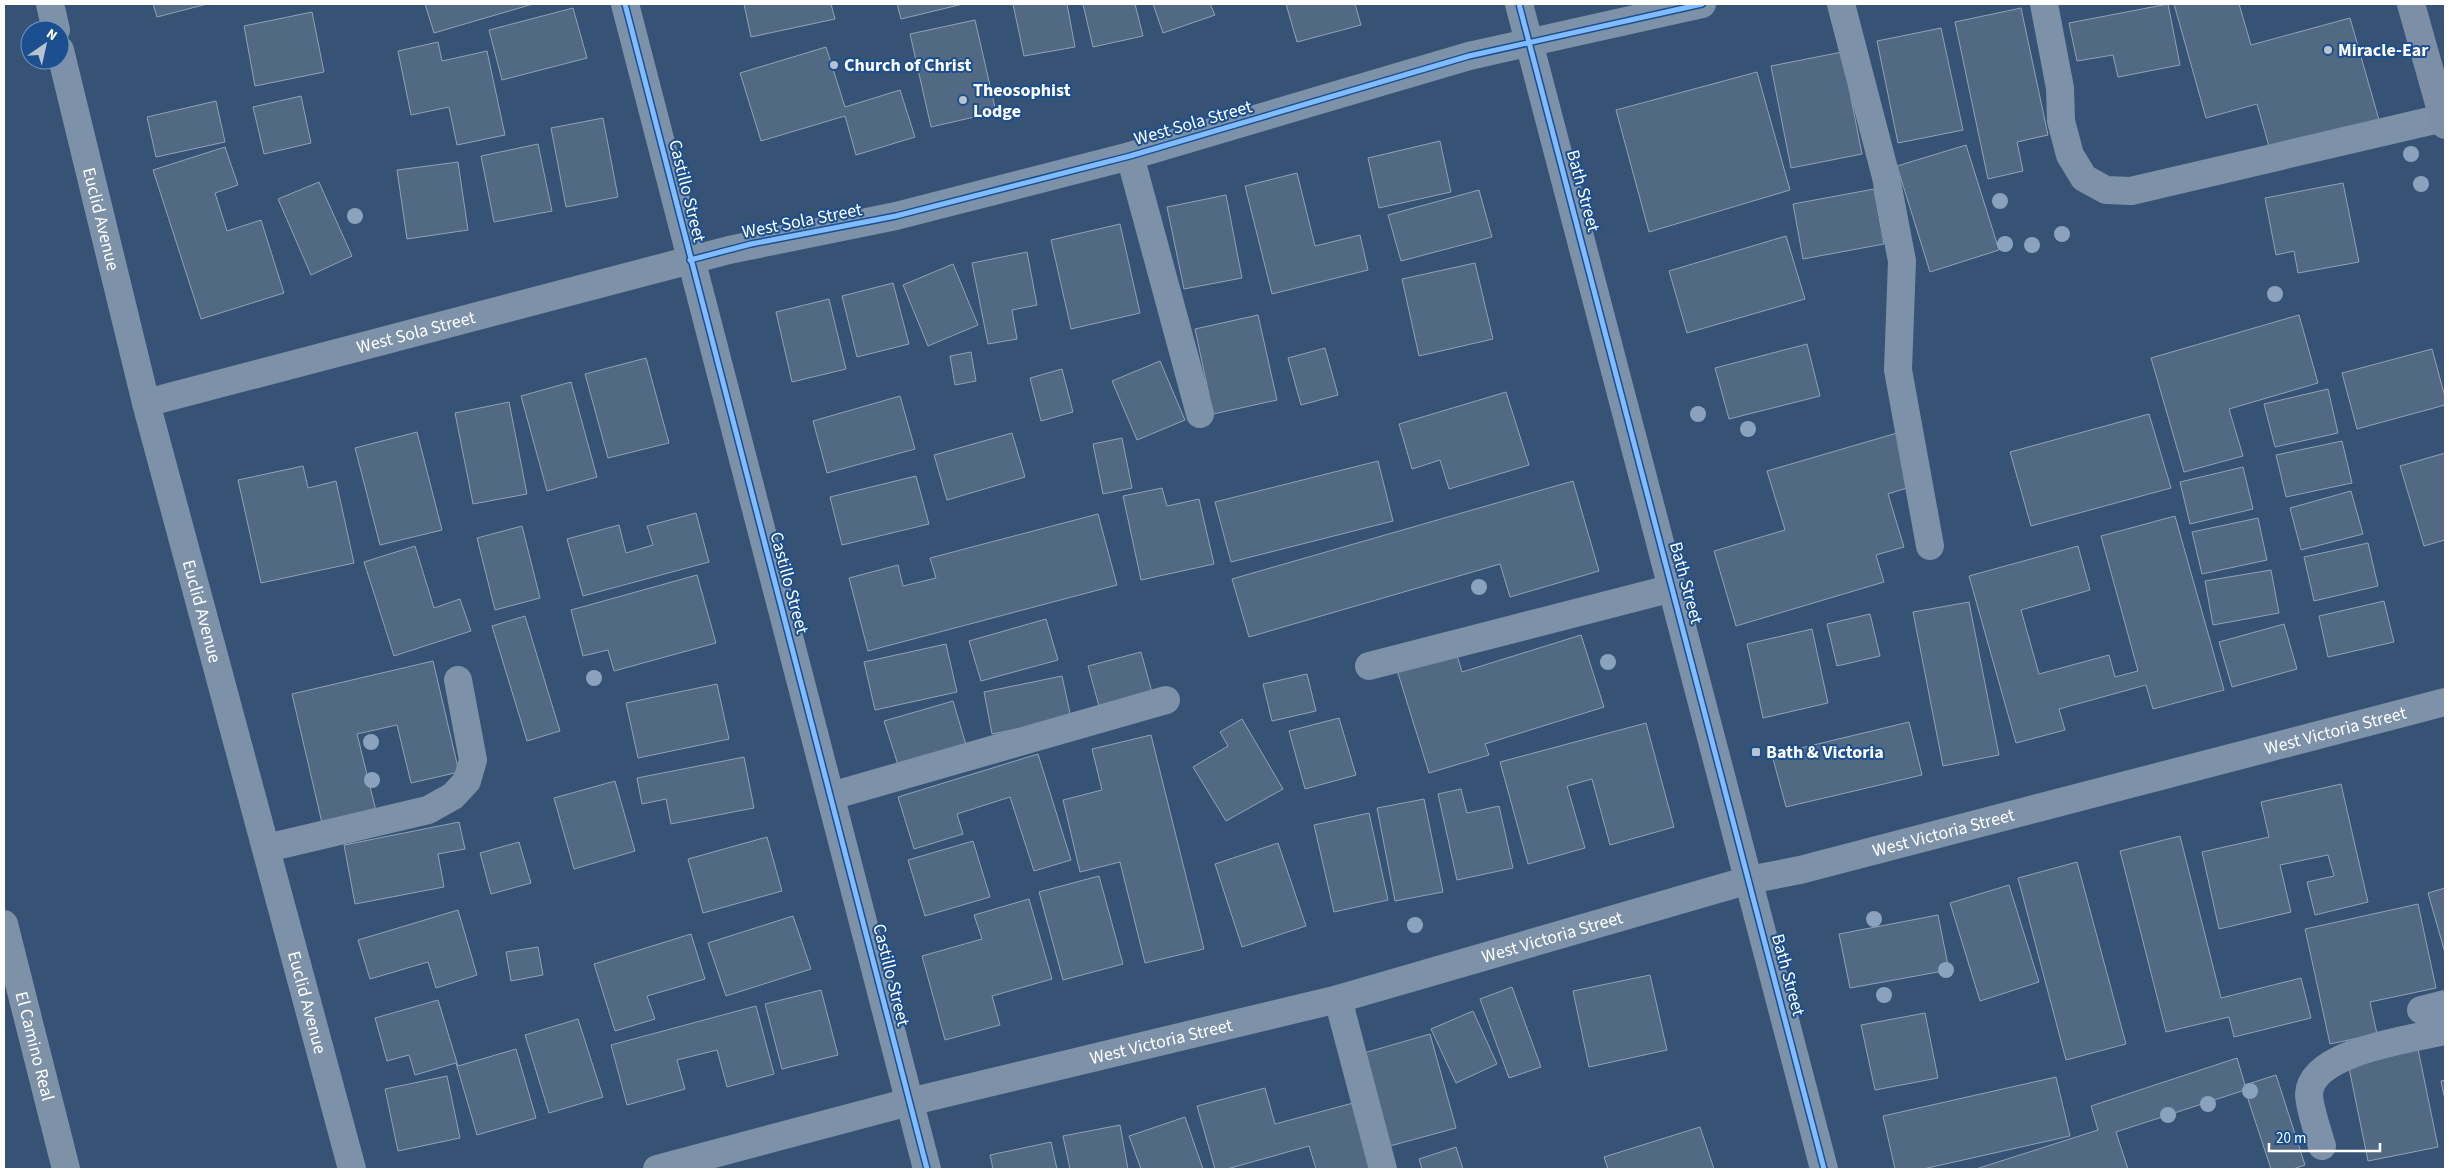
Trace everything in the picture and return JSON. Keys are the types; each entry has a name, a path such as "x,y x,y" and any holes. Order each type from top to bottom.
{"highway":[{"name":"El Camino Real","path":"4,924 66,1169"}],"main road":[{"path":"2411,4 2444,122"}],"street":[{"path":"50,4 54,20"},
{"name":"Castillo Street","path":"625,4 908,1102 927,1169"},
{"name":"Bath Street","path":"1519,4 1531,43 1824,1169"},
{"name":"West Sola Street","path":"146,404 751,244 896,216 1130,156 1469,56 1702,4"},
{"path":"1841,4 1880,148 1902,261 1898,370 1930,546"},
{"path":"2044,4 2060,88 2061,121 2070,155 2084,178 2106,190 2131,191 2444,122"},
{"name":"Euclid Avenue","path":"65,70 146,404 352,1169"},
{"path":"1130,156 1200,414"},
{"path":"1369,666 1673,588"},
{"path":"267,848 428,810 453,796 467,781 473,760 458,680"},
{"path":"830,796 1166,700"},
{"name":"West Victoria Street","path":"657,1169 908,1102 1338,999 1749,880 1809,868 2445,702"},
{"path":"1338,999 1383,1169"},
{"path":"2322,1146 2309,1093 2316,1077 2333,1062 2356,1052 2445,1031"}],"building":[{"path":"153,4 207,4 157,17"},
{"path":"425,4 533,4 434,33"},
{"path":"744,4 831,4 835,19 751,37"},
{"path":"897,4 963,4 901,19"},
{"path":"1013,4 1067,4 1075,47 1024,56"},
{"path":"1083,4 1135,4 1143,36 1093,47"},
{"path":"1153,4 1210,4 1215,15 1163,33"},
{"path":"1286,4 1355,4 1361,25 1297,42"},
{"path":"2168,4 2180,65 2118,77 2113,55 2077,61 2069,23"},
{"path":"2174,4 2239,4 2251,45 2350,18 2379,120 2270,150 2257,104 2206,118"},
{"path":"573,8 587,58 502,80 489,30"},
{"path":"2021,8 2048,135 2017,142 2023,171 1988,179 1955,22"},
{"path":"312,12 324,72 255,86 244,26"},
{"path":"975,20 996,112 931,127 910,34"},
{"path":"1941,28 1963,130 1898,143 1877,41"},
{"path":"438,42 442,61 487,51 505,135 457,145 449,107 411,115 398,51"},
{"path":"826,47 845,107 900,90 915,137 856,155 845,116 761,141 740,73"},
{"path":"1842,52 1862,154 1791,168 1771,66"},
{"path":"1757,72 1790,190 1649,232 1616,110"},
{"path":"301,96 311,143 264,154 253,107"},
{"path":"216,101 225,142 156,157 147,117"},
{"path":"603,118 618,197 566,207 551,128"},
{"path":"1440,141 1451,192 1379,208 1368,158"},
{"path":"538,144 552,211 494,222 481,156"},
{"path":"1966,145 1999,250 1930,272 1897,166"},
{"path":"225,147 238,185 215,193 227,231 261,220 284,293 201,319 153,170"},
{"path":"458,162 468,230 407,239 397,170"},
{"path":"1297,173 1315,246 1360,235 1368,270 1272,294 1245,186"},
{"path":"319,182 352,256 311,275 278,199"},
{"path":"2343,183 2359,262 2298,273 2294,251 2276,255 2265,198"},
{"path":"1874,189 1884,244 1803,259 1793,204"},
{"path":"1479,190 1492,237 1401,261 1388,215"},
{"path":"1226,195 1242,278 1184,289 1167,207"},
{"path":"1120,224 1140,313 1071,329 1051,240"},
{"path":"1786,236 1805,299 1687,333 1669,271"},
{"path":"1027,252 1037,305 1012,310 1017,339 988,344 972,263"},
{"path":"1475,263 1493,339 1419,356 1402,279"},
{"path":"953,264 978,325 928,346 903,285"},
{"path":"893,283 909,344 857,357 842,296"},
{"path":"829,299 846,369 792,382 776,312"},
{"path":"1258,315 1277,400 1213,414 1195,329"},
{"path":"2299,315 2318,383 2229,409 2243,456 2184,472 2151,358"},
{"path":"1807,344 1820,396 1729,419 1715,368"},
{"path":"1325,348 1338,395 1301,405 1288,358"},
{"path":"2432,349 2445,397 2445,405 2357,429 2342,373"},
{"path":"971,352 976,381 955,385 950,356"},
{"path":"646,358 669,443 608,458 585,374"},
{"path":"1160,361 1185,420 1137,440 1112,381"},
{"path":"1062,369 1073,412 1041,421 1030,378"},
{"path":"571,382 597,477 547,491 521,396"},
{"path":"2328,389 2338,433 2275,447 2264,404"},
{"path":"1506,392 1529,465 1449,489 1440,460 1412,469 1399,424"},
{"path":"900,396 915,449 827,473 813,421"},
{"path":"509,402 527,494 473,504 455,413"},
{"path":"2149,414 2171,488 2031,526 2010,452"},
{"path":"417,432 442,530 380,545 355,448"},
{"path":"1012,433 1025,477 947,500 934,455"},
{"path":"1897,433 1913,486 1888,494 1904,547 1876,555 1884,582 1736,626 1714,551 1785,530 1767,471"},
{"path":"1122,438 1132,488 1103,494 1093,444"},
{"path":"2342,441 2352,483 2286,497 2276,455"},
{"path":"2445,453 2445,540 2424,546 2400,466"},
{"path":"1378,461 1393,521 1231,562 1215,502"},
{"path":"303,466 308,488 336,481 354,563 261,583 238,480"},
{"path":"2243,467 2253,509 2190,524 2180,482"},
{"path":"916,476 929,524 842,545 830,497"},
{"path":"1573,481 1599,571 1510,597 1500,564 1249,637 1232,579"},
{"path":"1162,488 1167,506 1199,499 1214,564 1141,580 1123,496"},
{"path":"2351,491 2363,534 2301,550 2290,508"},
{"path":"696,513 709,562 583,596 567,539 619,525 626,553 653,545 647,526"},
{"path":"1098,514 1117,585 868,651 849,578 898,565 903,586 936,578 930,558"},
{"path":"2175,516 2224,690 2153,709 2146,685 2059,709 2065,730 2016,743 1969,576 2078,546 2090,590 2021,610 2039,674 2109,655 2115,677 2138,671 2101,536"},
{"path":"2258,518 2267,560 2202,574 2192,532"},
{"path":"522,526 540,598 495,610 477,538"},
{"path":"2368,543 2378,586 2314,601 2304,557"},
{"path":"415,546 434,608 460,599 471,631 394,656 364,562"},
{"path":"2271,570 2279,613 2213,625 2205,581"},
{"path":"697,575 716,643 614,671 608,650 583,656 571,610"},
{"path":"2384,601 2394,642 2328,657 2319,616"},
{"path":"1969,602 1999,755 1943,766 1913,612"},
{"path":"1870,614 1880,656 1837,666 1827,624"},
{"path":"525,616 560,731 527,741 492,626"},
{"path":"1046,619 1058,660 981,681 969,641"},
{"path":"2284,624 2297,669 2232,687 2219,642"},
{"path":"1812,629 1828,703 1763,718 1747,644"},
{"path":"1581,635 1604,707 1485,744 1489,755 1429,773 1397,670 1456,652 1462,672"},
{"path":"946,644 957,692 875,710 864,662"},
{"path":"1141,652 1153,696 1100,710 1088,666"},
{"path":"433,661 459,772 411,783 397,725 357,734 376,811 322,823 292,694"},
{"path":"1307,674 1316,711 1272,721 1263,684"},
{"path":"1062,676 1071,718 992,734 984,692"},
{"path":"717,684 729,739 638,758 626,703"},
{"path":"953,701 966,745 898,765 884,721"},
{"path":"1339,718 1356,775 1305,789 1289,731"},
{"path":"1242,719 1283,789 1226,821 1193,767 1228,746 1220,732"},
{"path":"1909,722 1922,775 1786,807 1772,755"},
{"path":"1646,723 1674,827 1610,845 1592,779 1567,786 1585,848 1528,864 1500,762"},
{"path":"1151,735 1204,949 1145,963 1120,862 1080,872 1063,800 1102,790 1092,749"},
{"path":"1038,754 1071,860 1034,871 1010,797 957,814 963,834 914,849 898,797"},
{"path":"744,757 754,808 671,824 666,799 642,804 637,778"},
{"path":"615,781 635,851 574,869 554,798"},
{"path":"2341,784 2368,902 2315,915 2307,882 2334,876 2328,855 2280,865 2291,912 2219,929 2202,852 2269,837 2261,802"},
{"path":"1461,789 1467,813 1499,806 1513,868 1457,880 1438,794"},
{"path":"1424,799 1443,892 1395,901 1377,808"},
{"path":"1369,813 1388,900 1334,912 1314,825"},
{"path":"459,822 465,849 438,854 444,887 355,904 344,845"},
{"path":"2180,836 2221,998 2301,978 2311,1018 2234,1037 2229,1017 2166,1032 2120,851"},
{"path":"767,837 782,891 703,913 688,859"},
{"path":"973,841 990,897 925,916 908,860"},
{"path":"519,842 531,883 491,894 480,853"},
{"path":"1278,843 1306,926 1242,947 1215,864"},
{"path":"2077,862 2126,1044 2066,1060 2018,878"},
{"path":"1099,876 1123,964 1063,980 1039,892"},
{"path":"2009,885 2039,982 1980,1001 1950,903"},
{"path":"2445,888 2445,953 2428,893"},
{"path":"1029,899 1052,979 992,996 1000,1025 945,1040 922,956 982,939 974,915"},
{"path":"2418,904 2436,988 2370,1002 2377,1034 2330,1044 2305,929"},
{"path":"458,910 477,975 436,988 428,962 370,979 358,940"},
{"path":"1938,915 1949,970 1850,988 1839,934"},
{"path":"793,916 811,969 726,996 708,943"},
{"path":"691,934 705,979 647,996 655,1019 615,1031 594,964"},
{"path":"538,947 543,975 511,981 506,952"},
{"path":"1650,975 1667,1050 1589,1067 1573,991"},
{"path":"1512,987 1541,1067 1509,1078 1480,999"},
{"path":"821,990 838,1055 782,1069 765,1004"},
{"path":"438,1000 458,1066 516,1049 536,1118 477,1135 456,1063 415,1075 409,1055 387,1061 375,1018"},
{"path":"756,1006 774,1074 727,1087 717,1050 677,1060 685,1089 627,1105 611,1045"},
{"path":"1473,1011 1497,1064 1456,1083 1431,1029"},
{"path":"1925,1013 1938,1078 1875,1090 1861,1025"},
{"path":"578,1019 603,1097 549,1113 525,1035"},
{"path":"1430,1034 1456,1128 1390,1146 1364,1053"},
{"path":"2418,1049 2438,1147 2368,1161 2348,1063"},
{"path":"2237,1058 2245,1085 2276,1075 2305,1165 2293,1169 2271,1169 2245,1090 2116,1132 2128,1169 1976,1169 2098,1130 2091,1106"},
{"path":"447,1076 460,1138 398,1151 385,1089"},
{"path":"2056,1077 2070,1136 1923,1169 1895,1169 1883,1116"},
{"path":"2445,1080 2445,1100 2441,1081"},
{"path":"1265,1088 1275,1124 1353,1103 1372,1169 1316,1169 1309,1146 1227,1169 1215,1169 1197,1106"},
{"path":"1185,1117 1203,1169 1141,1169 1129,1136"},
{"path":"1120,1125 1128,1169 1070,1169 1063,1136"},
{"path":"1700,1127 1714,1169 1608,1169 1604,1157"},
{"path":"1051,1142 1057,1169 993,1169 990,1155"},
{"path":"1456,1147 1463,1169 1422,1169 1419,1159"}],"cycle path":[{"path":"625,4 927,1169"},
{"path":"1519,4 1824,1169"},
{"path":"690,260 751,244 896,216 1130,156 1469,56 1702,4"}],"place":[{"name":"Miracle-Ear","path":"2328,50"},
{"name":"Church of Christ","path":"834,65"},
{"name":"Theosophist Lodge","path":"963,100"},
{"name":"Bath & Victoria","path":"1756,752"}]}
